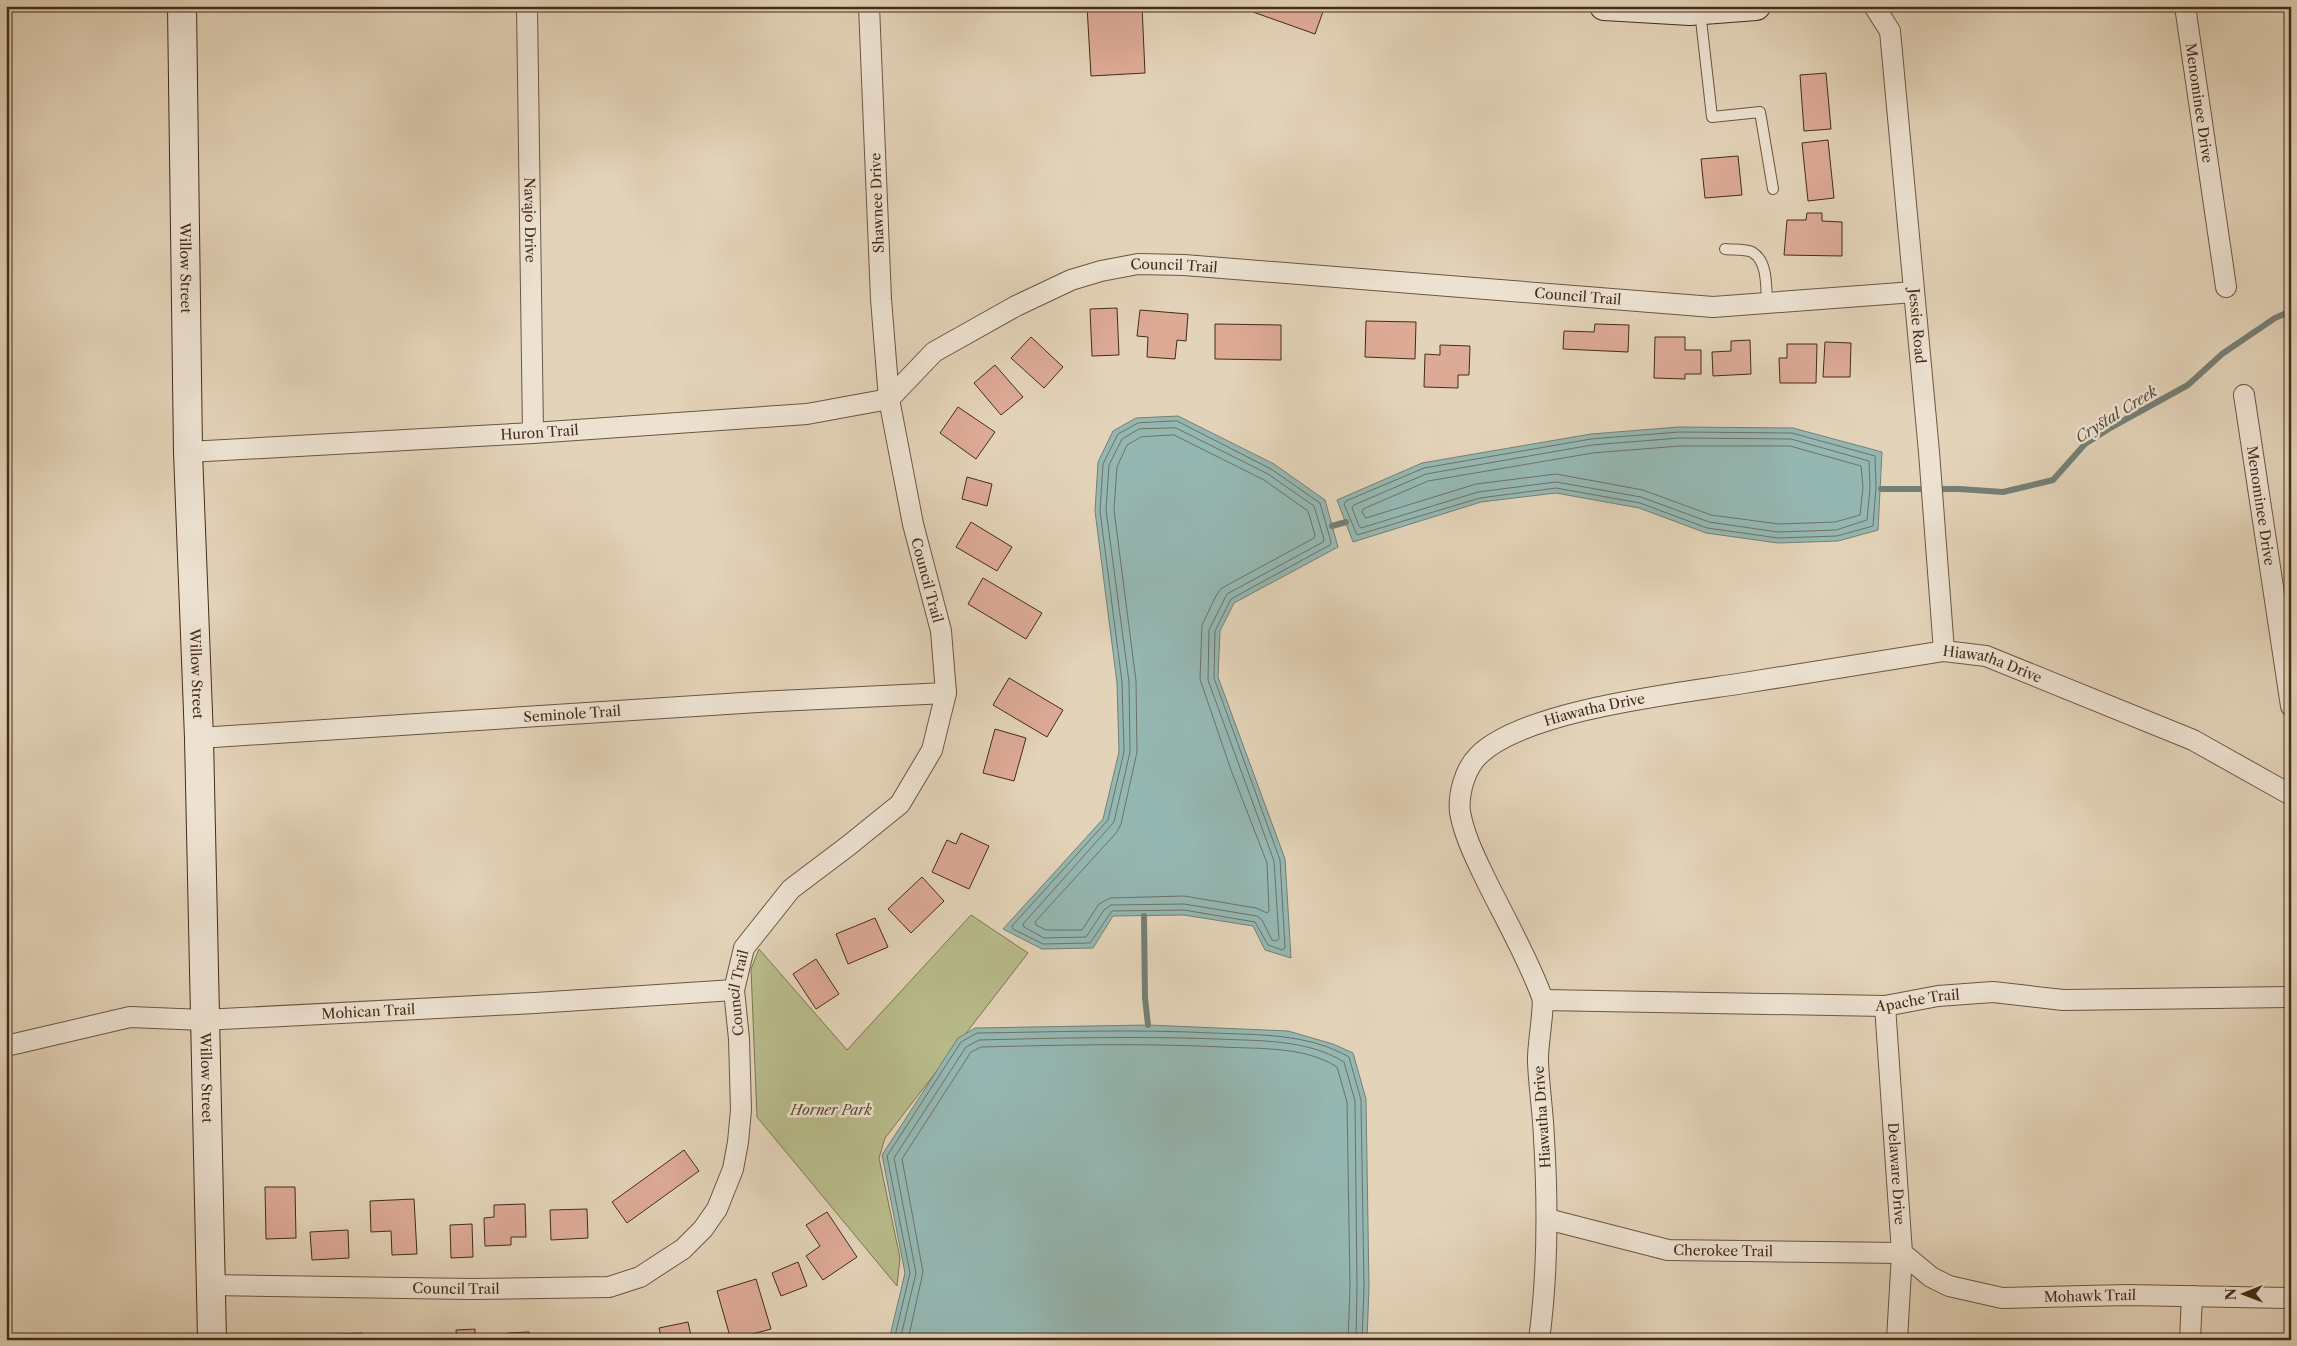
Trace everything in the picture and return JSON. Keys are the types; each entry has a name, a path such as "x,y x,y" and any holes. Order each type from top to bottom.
{"street":[{"name":"Willow Street","path":"182,6 188,452 199,738 203,1020 212,1340"},
{"name":"Navajo Drive","path":"527,6 533,433"},
{"name":"Shawnee Drive","path":"869,6 881,299 890,399"},
{"path":"1604,6 1700,10 1756,6"},
{"name":"Jessie Road","path":"1874,6 1890,31 1929,452 1944,651"},
{"name":"Menominee Drive","path":"2185,6 2226,287"},
{"name":"Council Trail","path":"210,1285 471,1289 609,1287 640,1277 684,1249 703,1229 717,1209 733,1169 741,1110 734,990 744,948 791,889 900,804 932,750 946,694 940,631 909,508 890,399 934,352 1016,306 1071,280 1101,271 1138,264 1184,265 1713,307 1914,292"},
{"name":"Menominee Drive","path":"2244,395 2291,706"},
{"name":"Huron Trail","path":"188,452 533,433 807,414 890,399"},
{"name":"Hiawatha Drive","path":"1538,1340 1543,1309 1547,1219 1544,1136 1538,1061 1539,1030 1543,1000 1468,839 1460,811 1461,793 1467,772 1477,756 1496,742 1524,730 1600,707 1944,651 1986,656 2166,729 2234,762 2291,795"},
{"name":"Seminole Trail","path":"199,738 758,702 946,694"},
{"name":"Mohican Trail","path":"6,1046 130,1017 203,1020 535,1003 734,990"},
{"name":"Apache Trail","path":"1543,1000 1885,1006 1938,996 1993,992 2063,1000 2291,996"},
{"name":"Delaware Drive","path":"1885,1006 1902,1253 1896,1340"},
{"name":"Cherokee Trail","path":"1547,1219 1668,1250 1902,1253"},
{"name":"Mohawk Trail","path":"1902,1253 1937,1280 1949,1286 1986,1296 2016,1298 2192,1296 2291,1298"},
{"path":"2190,1340 2192,1296"}],"lane":[{"path":"1700,10 1712,117 1760,112 1773,189"},
{"path":"1725,249 1751,251 1759,258 1765,274 1767,303"}],"green space":[{"name":"Horner Park","path":"971,915 1028,953 885,1138 879,1158 900,1258 897,1286 757,1117 751,969 759,949 847,1050"}],"water":[{"path":"1178,416 1274,464 1325,500 1338,547 1234,603 1220,631 1218,677 1285,859 1291,958 1265,950 1253,926 1184,915 1113,916 1093,948 1042,949 1003,929 1103,819 1119,752 1117,683 1095,511 1098,462 1113,431 1136,418"},
{"path":"1679,427 1793,428 1882,452 1878,530 1838,541 1778,543 1706,533 1639,508 1556,493 1481,502 1353,542 1337,500 1422,463 1591,434"},
{"path":"1148,1025 1288,1031 1333,1044 1353,1053 1366,1099 1369,1287 1367,1340 889,1340 905,1273 882,1155 958,1038 975,1028"}],"building":[{"path":"1087,6 1142,6 1145,73 1091,76"},
{"path":"1255,6 1325,6 1315,34 1253,12"},
{"path":"1826,73 1831,129 1804,131 1800,75"},
{"path":"1828,140 1834,198 1808,201 1802,143"},
{"path":"1738,156 1742,195 1705,198 1701,159"},
{"path":"1807,213 1822,213 1822,221 1842,222 1842,256 1784,255 1787,220 1806,220"},
{"path":"1117,308 1119,355 1092,356 1090,309"},
{"path":"1140,310 1188,314 1186,341 1177,340 1175,359 1147,357 1148,337 1137,336"},
{"path":"1366,321 1416,322 1415,359 1365,357"},
{"path":"1215,324 1281,325 1281,360 1215,359"},
{"path":"1595,324 1629,325 1628,352 1563,349 1564,331 1594,332"},
{"path":"1031,337 1063,367 1044,388 1011,358"},
{"path":"1655,337 1685,337 1685,350 1701,350 1701,374 1685,374 1685,379 1654,378"},
{"path":"1750,340 1751,374 1713,376 1712,352 1731,351 1731,341"},
{"path":"1825,342 1851,343 1850,377 1823,377"},
{"path":"1787,344 1817,344 1816,383 1780,383 1779,358 1787,358"},
{"path":"1440,345 1470,346 1469,375 1458,375 1458,388 1424,387 1425,354 1440,355"},
{"path":"995,365 1023,397 1001,415 974,383"},
{"path":"958,407 995,432 976,459 940,433"},
{"path":"967,477 992,484 987,506 962,499"},
{"path":"971,522 1012,547 997,571 956,547"},
{"path":"983,578 1042,613 1026,639 968,604"},
{"path":"1009,678 1063,710 1047,737 993,705"},
{"path":"995,729 1026,738 1014,781 983,773"},
{"path":"961,833 989,846 969,889 932,872 947,840 956,844"},
{"path":"922,877 944,901 911,933 888,909"},
{"path":"875,918 888,947 848,964 836,934"},
{"path":"816,959 839,994 816,1009 793,974"},
{"path":"684,1150 699,1171 627,1223 612,1202"},
{"path":"265,1187 295,1187 296,1238 266,1239"},
{"path":"414,1199 417,1254 392,1255 391,1231 371,1232 370,1201"},
{"path":"525,1204 526,1237 511,1237 511,1245 485,1246 484,1218 494,1217 494,1205"},
{"path":"587,1209 588,1238 551,1240 550,1210"},
{"path":"827,1212 857,1257 823,1280 806,1256 820,1246 806,1225"},
{"path":"472,1224 473,1257 451,1258 450,1225"},
{"path":"348,1230 349,1258 312,1260 310,1232"},
{"path":"798,1262 807,1286 781,1296 772,1273"},
{"path":"756,1279 771,1329 745,1336 746,1340 731,1340 717,1291"},
{"path":"688,1322 692,1340 662,1340 659,1328"},
{"path":"475,1329 475,1340 457,1340 456,1330"},
{"path":"529,1332 530,1340 508,1340 508,1333"},
{"path":"362,1333 362,1340 312,1340 312,1335"},
{"path":"415,1336 415,1340 391,1340 391,1337"},
{"path":"628,1337 628,1340 605,1340 605,1339"}],"waterway":[{"name":"Crystal Creek","path":"1881,489 1959,489 2003,492 2053,480 2085,444 2188,385 2222,354 2275,318 2291,311"},
{"path":"1332,526 1346,522"},
{"path":"1144,916 1145,998 1148,1025"}]}
